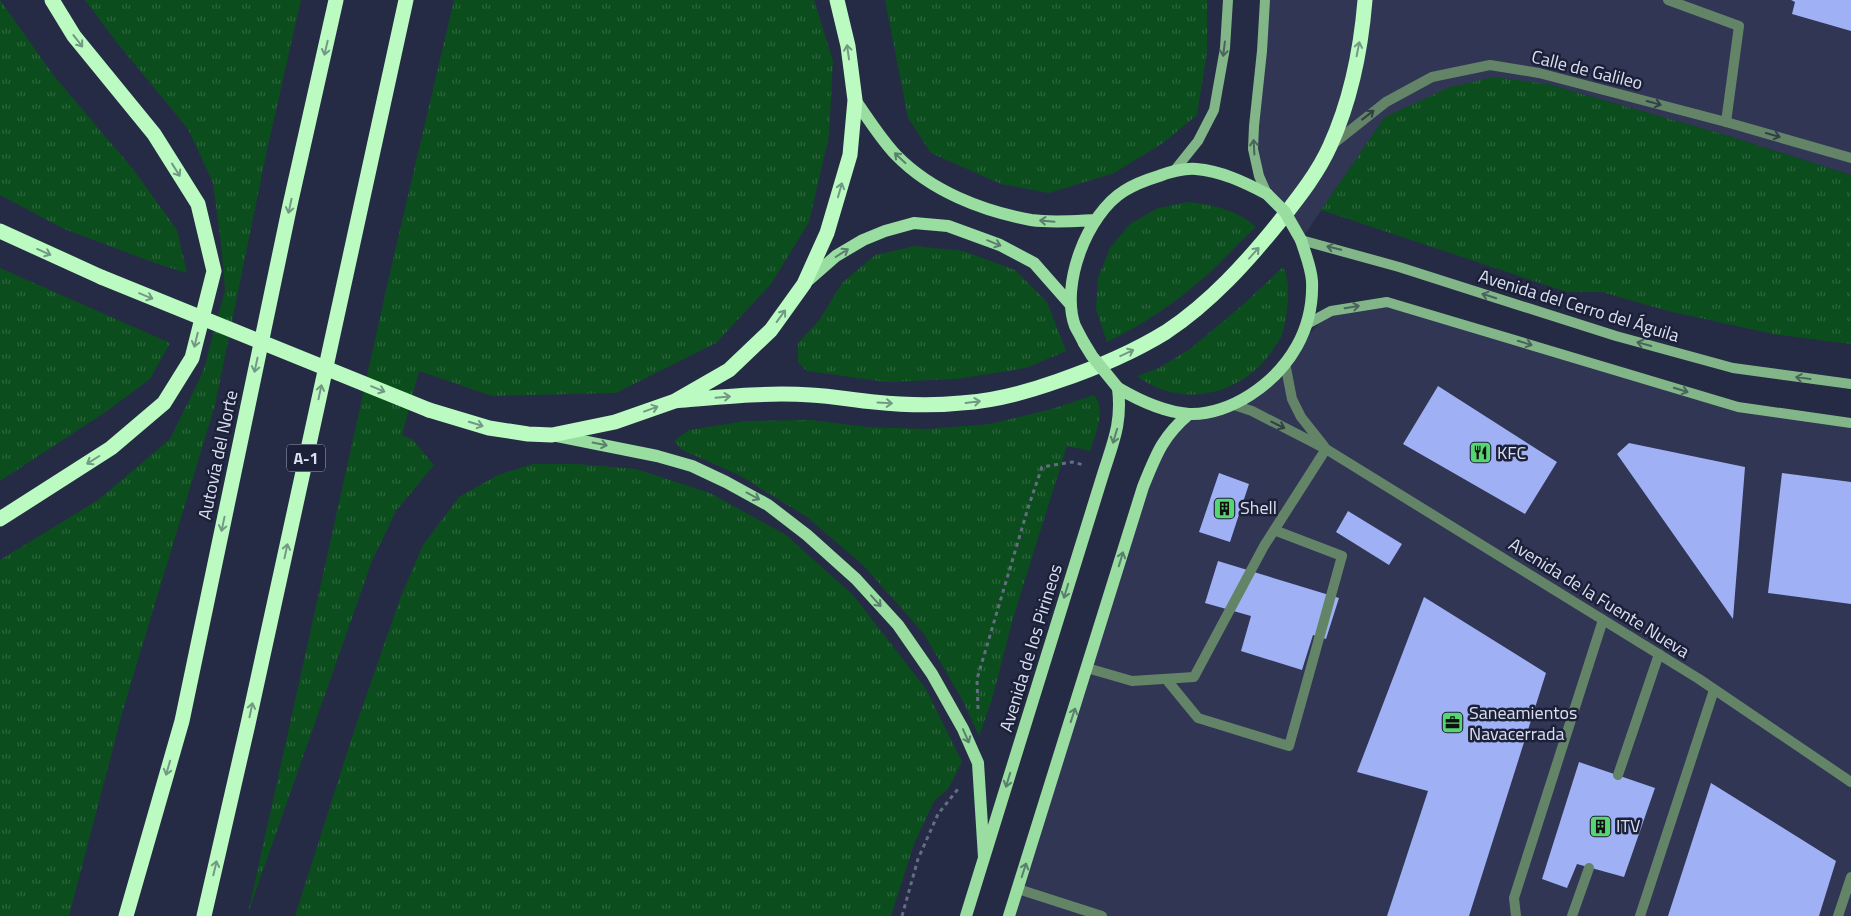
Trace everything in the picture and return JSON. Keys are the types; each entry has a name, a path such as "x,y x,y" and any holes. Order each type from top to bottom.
{"highway":[{"path":"0,519 111,448 164,403 192,358 214,271 198,204 154,134 74,36 52,0"},
{"name":"Autovía del Norte","path":"126,916 182,721 290,205 336,0"},
{"name":"A-1","path":"204,916 248,724 406,0"},
{"path":"0,231 101,277 429,410 489,428 528,434 552,435 615,422 675,401 729,370 771,330 804,284 827,233 850,155 854,100 848,46 836,0"},
{"path":"675,401 760,393 813,395 874,402 925,404 960,404 997,399 1039,388 1076,375 1132,351 1167,331 1233,276 1298,198 1330,146 1352,85 1363,25 1365,0"}],"main road":[{"path":"1174,171 1198,141 1214,110 1225,48 1228,0"},
{"path":"1265,0 1253,149 1258,176 1267,194"},
{"path":"854,100 896,154 924,179 960,199 1031,220 1060,222 1096,220"},
{"path":"1195,169 1240,180 1267,194 1285,212 1301,240 1308,260 1312,280 1311,301 1307,324 1300,344 1267,384 1234,405 1213,411 1189,414 1154,407 1118,388 1084,343 1075,325 1071,305 1074,273 1081,246 1105,208 1122,192 1140,182 1174,171 1195,169"},
{"path":"804,284 836,256 863,240 914,223 948,226 1000,245 1034,263 1071,305"},
{"name":"Avenida del Cerro del Águila","path":"1301,240 1399,267 1616,336 1733,368 1851,384"},
{"path":"1307,324 1331,311 1387,302 1738,407 1851,423"},
{"name":"Avenida de los Pirineos","path":"966,916 1118,430 1120,407 1118,388"},
{"path":"1009,916 1149,473 1163,441 1174,427 1189,414"},
{"path":"552,435 658,456 692,466 726,482 768,504 807,535 856,579 898,625 932,674 963,729 978,763 984,857"}],"street":[{"path":"1668,0 1739,26 1726,122"},
{"name":"Calle de Galileo","path":"1330,146 1386,102 1432,77 1490,66 1539,73 1726,122 1851,158"},
{"name":"Avenida de la Fuente Nueva","path":"1285,363 1292,399 1301,417 1326,449"},
{"name":"Avenida de la Fuente Nueva","path":"1234,405 1252,411 1326,449 1659,654 1851,782"},
{"path":"1087,668 1132,681 1194,677 1264,546 1326,449"},
{"path":"1166,679 1198,718 1289,746 1342,556 1274,530"},
{"path":"1516,916 1514,898 1604,620"},
{"path":"1618,775 1659,654"},
{"path":"1640,916 1714,690"},
{"path":"1572,916 1589,868"},
{"path":"1838,916 1851,877"},
{"path":"1018,889 1102,916"}],"path":[{"path":"978,711 977,679 1042,467 1072,462 1104,471"},
{"path":"902,916 918,859 938,814 978,763"}],"shaded area":[{"path":"1265,0 1851,0 1851,175 1722,134 1547,84 1385,117 1301,240 1267,194 1253,149"},
{"path":"1387,302 1738,407 1851,423 1851,916 1009,916 1155,458 1189,414 1234,405 1300,344 1331,311"}],"green space":[{"path":"0,0 54,76 133,169 177,230 187,273 64,229 0,195"},
{"path":"85,0 301,0 267,150 215,405 123,710 69,916 0,916 0,560 98,500 170,439 203,372 225,290 213,183 188,129 118,44"},
{"path":"454,0 814,0 833,61 829,136 809,222 771,284 716,343 616,393 492,396 419,371 402,435 413,440 434,465 396,511 372,561 248,913 388,281"},
{"path":"885,0 1207,0 1207,52 1197,115 1163,143 1114,173 1049,193 1001,184 931,153 908,118"},
{"path":"1494,77 1547,84 1722,134 1851,175 1851,344 1773,334 1668,311 1602,292 1567,292 1321,210 1385,117 1450,87"},
{"path":"1189,202 1225,209 1256,227 1195,286 1146,321 1107,342 1096,309 1098,278 1110,248 1130,224 1158,208"},
{"path":"915,246 963,251 1015,270 1047,302 1066,351 1026,368 956,379 886,382 807,371 798,362 798,343 820,319 842,283 875,255"},
{"path":"1283,267 1287,278 1288,298 1282,335 1261,364 1246,377 1229,386 1211,392 1192,394 1173,393 1137,376 1159,368 1190,349 1245,303"},
{"path":"0,268 170,343 150,379 107,411 0,481"},
{"path":"1094,395 1098,401 1100,415 1090,451 1067,446 1014,615 992,699 979,736 963,701 924,634 864,566 807,517 739,475 682,450 674,441 689,430 745,421 812,420 867,427 926,429 990,424 1052,409"},
{"path":"532,464 577,464 636,469 710,493 786,535 853,595 926,689 962,762 948,789 934,801 914,844 891,916 295,916 354,731 401,596 423,545 459,497 498,475"}],"building":[{"path":"1791,0 1851,0 1851,31 1792,14 1795,2"},
{"name":"KFC","path":"1438,386 1557,462 1525,514 1403,444"},
{"path":"1629,443 1745,467 1733,619 1617,454"},
{"name":"Shell","path":"1219,473 1249,484 1230,542 1199,532"},
{"path":"1782,473 1851,482 1851,604 1768,593"},
{"path":"1348,511 1402,544 1389,565 1336,532"},
{"path":"1218,561 1339,598 1326,639 1313,635 1302,670 1241,651 1251,616 1205,603"},
{"name":"Saneamientos Navacerrada","path":"1424,597 1546,673 1469,916 1387,916 1428,791 1357,772"},
{"name":"ITV","path":"1579,762 1655,788 1624,877 1577,864 1567,888 1542,879"},
{"path":"1711,783 1836,861 1819,916 1668,916"}],"place":[{"name":"KFC","path":"1481,453"},
{"name":"Shell","path":"1224,508"},
{"name":"Saneamientos Navacerrada","path":"1453,723"},
{"name":"ITV","path":"1600,826"}]}
